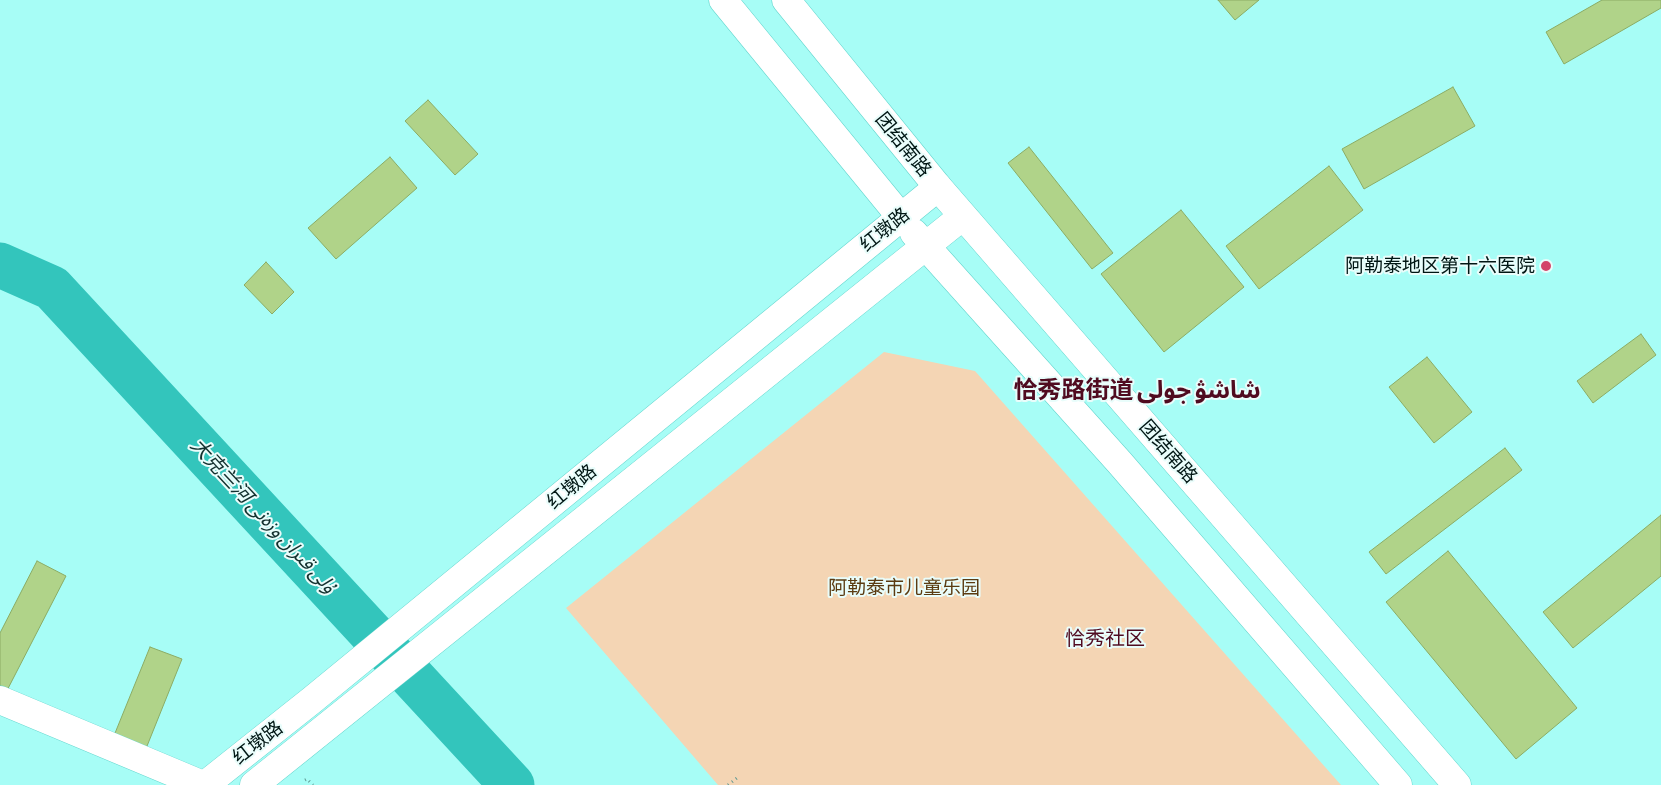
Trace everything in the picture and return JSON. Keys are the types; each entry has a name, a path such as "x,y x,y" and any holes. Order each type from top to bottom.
{"main road":[{"path":"722,0 925,247 1120,463 1398,785"},
{"name":"团结南路","path":"786,0 962,216 1458,785"},
{"name":"红墩路","path":"204,785 495,551 900,216 938,187"},
{"name":"红墩路","path":"254,785 962,216"},
{"path":"0,700 204,785"}],"path":[{"path":"299,785 307,778 313,785"},
{"path":"728,785 737,778"}],"green space":[{"name":"阿勒泰市儿童乐园","path":"884,352 975,371 1341,785 718,785 566,608"}],"building":[{"path":"1218,0 1259,0 1235,20"},
{"path":"1602,0 1661,0 1661,8 1564,64 1546,32"},
{"path":"1453,87 1475,126 1364,189 1342,149"},
{"path":"428,100 478,154 455,175 405,121"},
{"path":"1029,147 1113,253 1092,269 1008,163"},
{"path":"390,157 417,188 336,259 308,228"},
{"path":"1329,166 1363,210 1259,289 1226,246"},
{"path":"1181,210 1244,287 1164,352 1101,274"},
{"path":"266,262 294,292 272,314 244,285"},
{"path":"1641,334 1656,355 1593,403 1577,381"},
{"path":"1427,357 1472,412 1434,443 1389,387"},
{"path":"1505,448 1522,470 1386,574 1369,552"},
{"path":"1661,515 1661,576 1573,648 1543,612"},
{"path":"1448,551 1577,708 1516,759 1386,602"},
{"path":"37,561 66,576 0,704 0,633"},
{"path":"150,647 182,659 143,756 111,743"}],"waterway":[{"name":"大克兰河 ۇلى قىران وزەنى","path":"0,265 52,288 512,785"}],"place":[{"name":"阿勒泰地区第十六医院","path":"1546,266"}],"district":[{"name":"恰秀路街道 شاشۋ جولى","path":"1137,391"},
{"name":"恰秀社区","path":"1105,639"}]}
